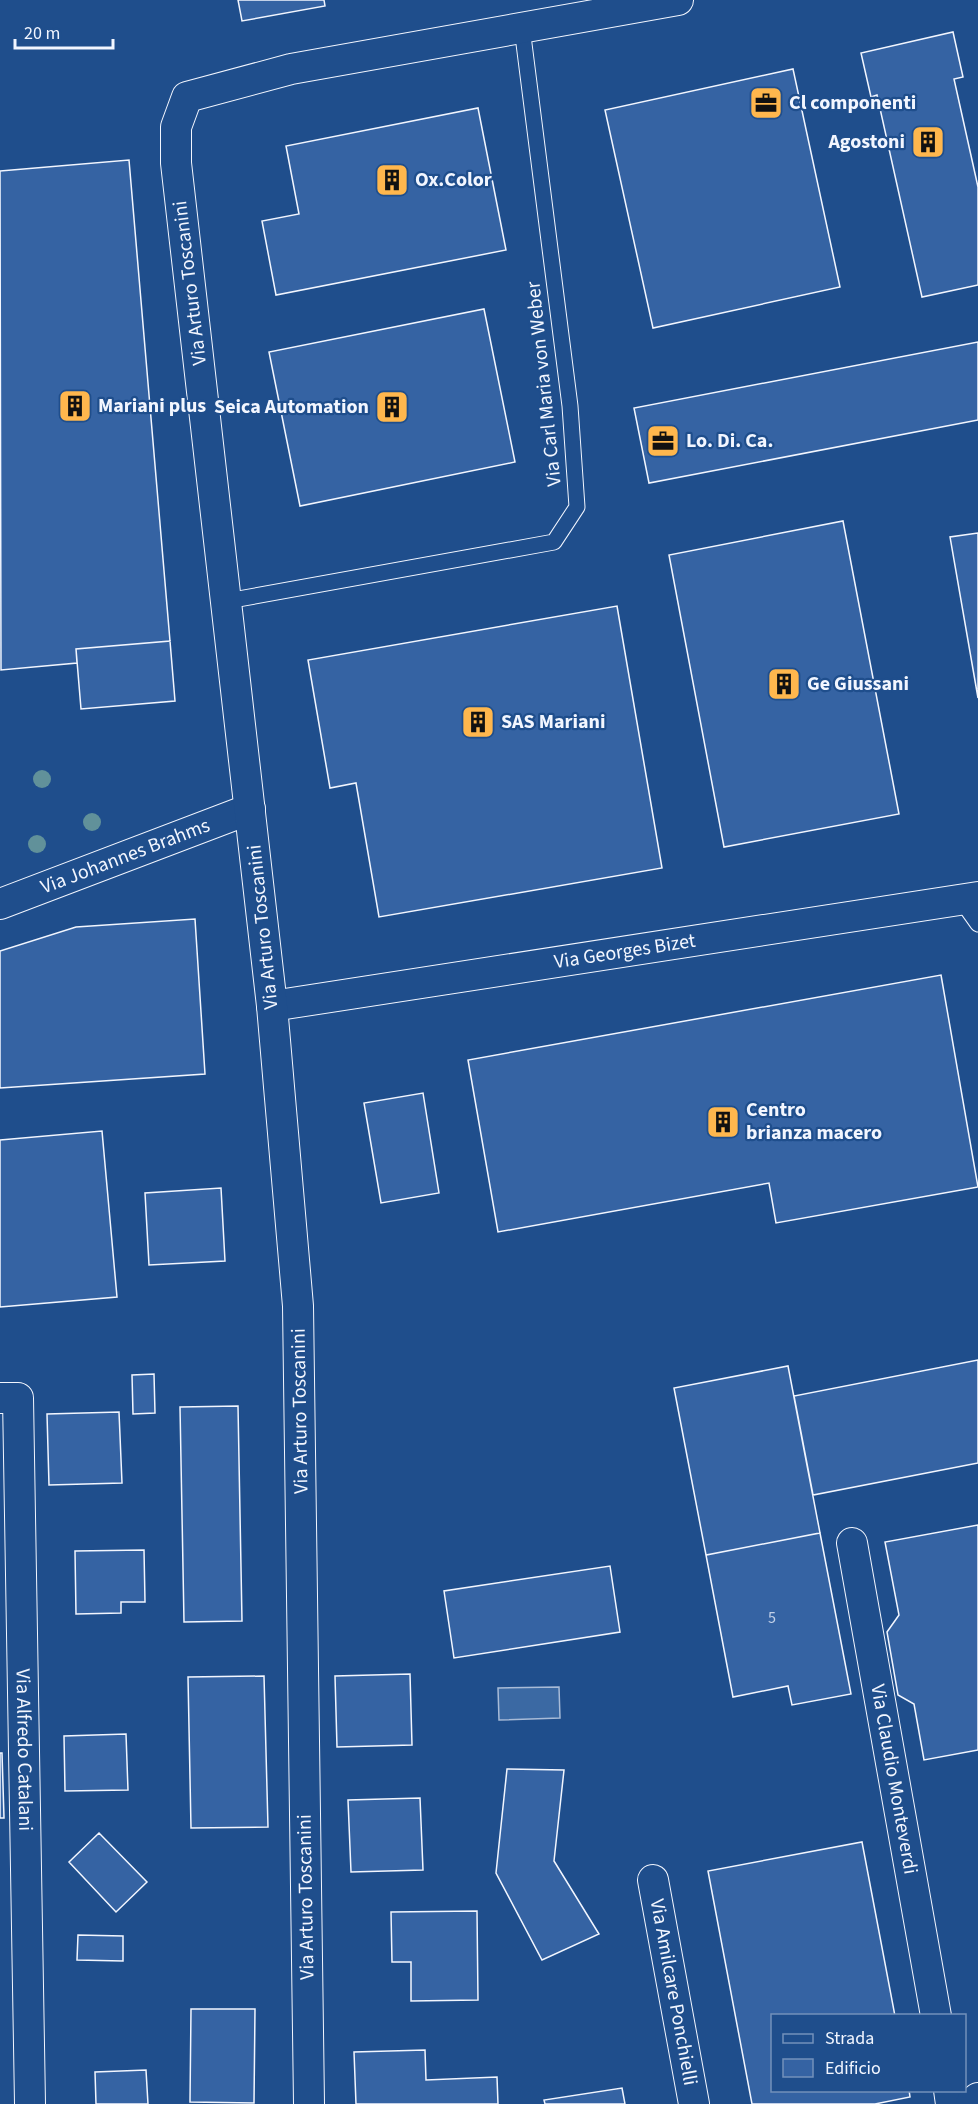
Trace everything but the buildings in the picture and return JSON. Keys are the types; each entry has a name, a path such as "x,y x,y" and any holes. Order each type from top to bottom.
{"street":[{"path":"522,28 678,0"},
{"name":"Via Arturo Toscanini","path":"309,2104 298,1306 272,1006 176,163 176,127 187,97 291,69 522,28"},
{"name":"Via Johannes Brahms","path":"1,898 250,809"},
{"name":"Via Georges Bizet","path":"272,1006 972,907"},
{"name":"Via Alfredo Catalani","path":"9,1398 30,2104"},
{"name":"Via Claudio Monteverdi","path":"852,1543 936,2014"},
{"name":"Via Amilcare Ponchielli","path":"653,1880 694,2104"},
{"path":"971,2104 978,2098"}],"lane":[{"name":"Via Carl Maria von Weber","path":"227,601 554,542 577,507 570,406 522,28"}],"water":[{"path":"559,1687 560,1718 499,1720 498,1688"}],"place":[{"name":"Cl componenti","path":"766,103"},
{"name":"Agostoni","path":"928,142"},
{"name":"Ox.Color","path":"392,180"},
{"name":"Mariani plus","path":"75,406"},
{"name":"Seica Automation","path":"392,407"},
{"name":"Lo. Di. Ca.","path":"663,441"},
{"name":"Ge Giussani","path":"784,684"},
{"name":"SAS Mariani","path":"478,722"},
{"name":"Centro brianza macero","path":"723,1122"}]}
